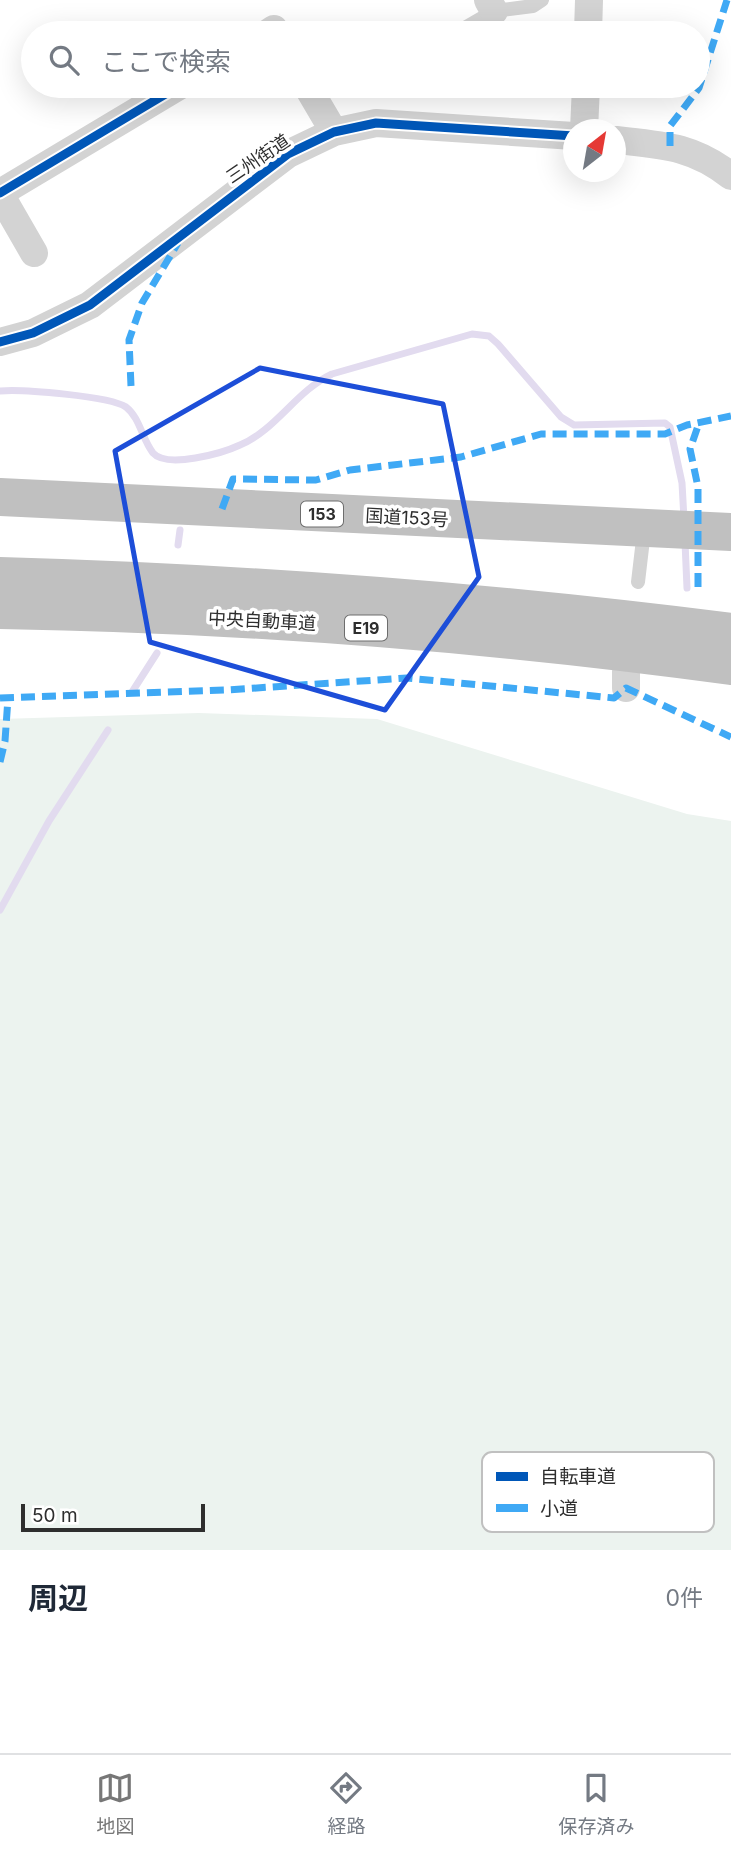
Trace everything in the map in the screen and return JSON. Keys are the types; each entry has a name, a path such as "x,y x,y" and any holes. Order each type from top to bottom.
{"highway":[{"name":"国道153号","path":"0,497 692,530"},
{"name":"中央自動車道","path":"0,576 319,590 562,610 731,632"},
{"name":"中央自動車道","path":"0,610 94,612 302,624 563,643 731,666"}],"street":[{"path":"588,21 589,0"},
{"path":"34,253 0,193 159,98"},
{"path":"314,98 334,132"},
{"path":"584,119 585,98"},
{"name":"三州街道","path":"0,342 33,333 90,305 288,154 334,132 376,122 563,135"},
{"path":"626,141 682,148 711,161 731,176"}],"lane":[{"path":"472,21 491,6 533,6 542,0"},
{"path":"638,582 692,530"}],"highlighted area":[{"path":"260,368 443,404 479,577 385,710 150,642 115,451"}],"shaded area":[{"path":"199,713 377,719 687,814 731,821 731,1550 0,1550 0,719"}],"waterway":[{"path":"0,391 65,394 117,403 126,407 135,417 153,453 160,458 182,460 221,452 253,438 319,381 332,374 472,334 489,336 561,417 574,425 665,423 670,427 682,483 684,519"},
{"path":"178,545 180,530"},
{"path":"685,542 687,588"},
{"path":"132,692 157,653"},
{"path":"0,910 49,821 108,730"}],"marked path":[{"path":"710,53 727,0"},
{"path":"670,146 670,126 691,98"},
{"path":"131,386 129,340 142,303 178,243"},
{"path":"222,509 233,479 316,480 350,470 461,457 541,434 665,434 687,425 731,416"},
{"path":"698,587 698,487 690,449 699,423"},
{"path":"0,698 226,690 407,678 614,698 626,688 731,737"},
{"path":"0,762 5,741 8,698"}],"cycle path":[{"path":"0,193 159,98"},
{"path":"0,342 33,333 90,305 288,154 334,132 376,123 563,135"}]}
